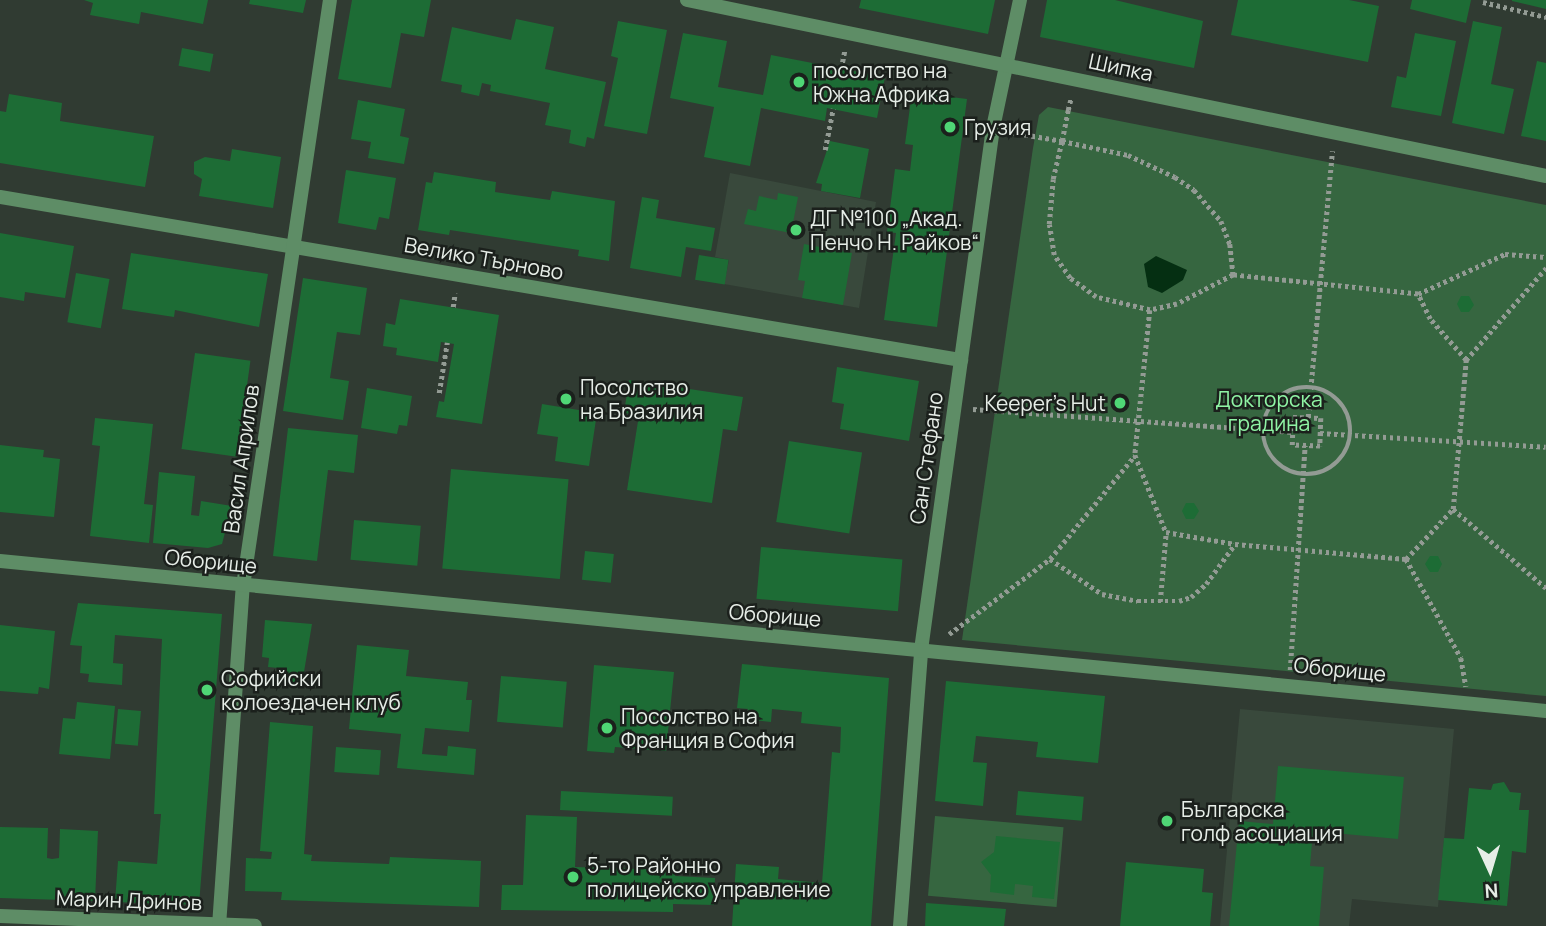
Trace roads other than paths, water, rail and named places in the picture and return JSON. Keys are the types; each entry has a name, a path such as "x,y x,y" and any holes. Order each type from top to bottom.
{"street":[{"name":"Васил Априлов","path":"219,925 243,586 330,0"},
{"name":"Шипка","path":"687,0 1546,176"},
{"name":"Сан Стефано","path":"900,926 921,650 993,128 1020,0"},
{"name":"Велико Търново","path":"0,197 961,360"},
{"name":"Оборище","path":"0,561 1546,711"},
{"name":"Марин Дринов","path":"0,916 255,926"}],"place":[{"name":"посолство на Южна Африка","path":"799,82"},
{"name":"Грузия","path":"950,127"},
{"name":"ДГ №100 „Акад. Пенчо Н. Райков“","path":"796,230"},
{"name":"Посолство на Бразилия","path":"566,399"},
{"name":"Keeper's Hut","path":"1120,403"},
{"name":"Софийски колоездачен клуб","path":"207,690"},
{"name":"Посолство на Франция в София","path":"607,728"},
{"name":"Българска голф асоциация","path":"1167,821"},
{"name":"5-то Районно полицейско управление","path":"573,877"}],"park label":[{"name":"Докторска градина","path":"1269,411"}]}
